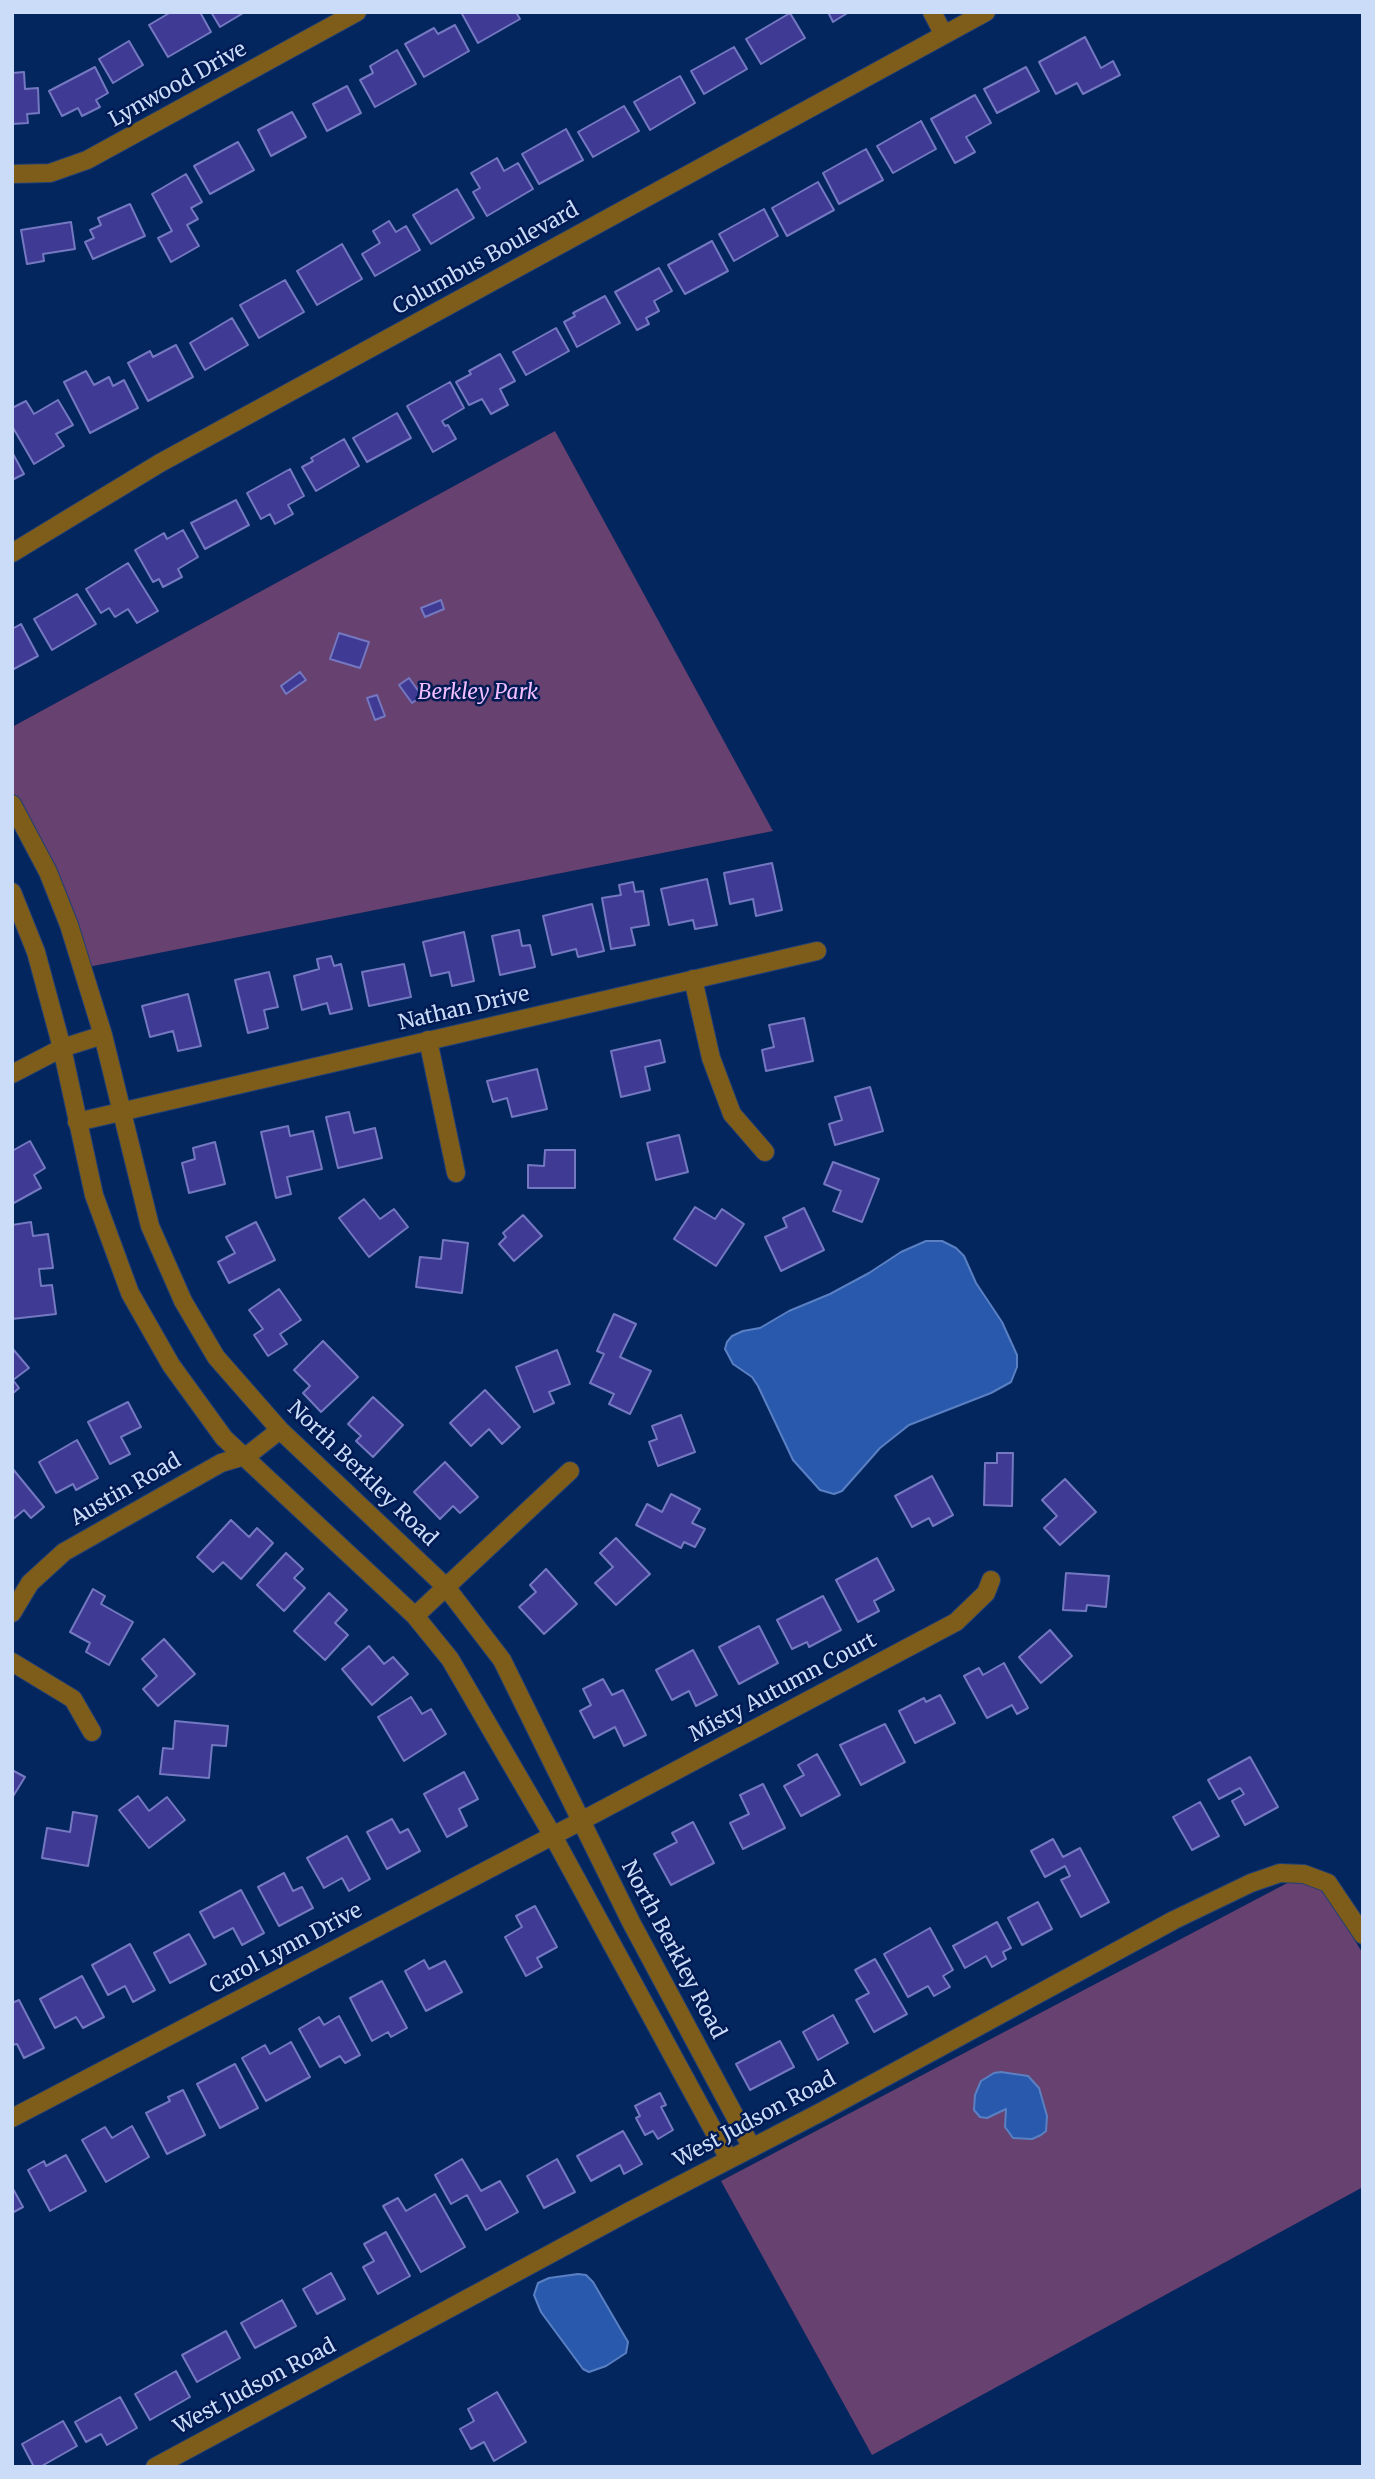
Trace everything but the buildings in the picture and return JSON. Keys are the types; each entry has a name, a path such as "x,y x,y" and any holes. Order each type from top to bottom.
{"street":[{"name":"Lynwood Drive","path":"12,174 50,173 87,160 357,12"},
{"path":"932,12 944,35"},
{"name":"Columbus Boulevard","path":"12,553 160,463 986,12"},
{"name":"North Berkley Road","path":"12,804 48,872 69,925 103,1035 150,1226 183,1301 215,1357 280,1430 446,1587 502,1660 631,1922 752,2148"},
{"path":"12,892 36,952 62,1048 94,1195 130,1293 171,1365 224,1438 415,1616 450,1659 553,1836 729,2159"},
{"name":"Nathan Drive","path":"77,1122 817,951"},
{"path":"693,979 710,1058 732,1114 765,1152"},
{"path":"12,1074 62,1048 103,1035"},
{"path":"428,1040 456,1173"},
{"name":"Austin Road","path":"12,1613 30,1583 64,1552 221,1463 244,1457 280,1430"},
{"path":"415,1616 570,1471"},
{"name":"Misty Autumn Court","path":"582,1821 956,1622 986,1593 991,1580"},
{"path":"12,1662 73,1699 92,1732"},
{"name":"Carol Lynn Drive","path":"12,2118 582,1821"},
{"name":"West Judson Road","path":"155,2467 1174,1920 1251,1883 1280,1873 1304,1874 1328,1883 1363,1935"}],"green space":[{"name":"Berkley Park","path":"555,431 773,831 83,968 12,804 12,727"},
{"path":"1293,1880 1325,1891 1363,1954 1363,2187 872,2455 721,2181"}],"water":[{"path":"926,1241 942,1241 956,1248 964,1256 976,1283 1002,1322 1017,1355 1017,1367 1011,1382 991,1393 909,1425 880,1448 842,1491 834,1494 820,1490 793,1460 758,1386 752,1377 733,1364 725,1349 727,1342 732,1336 760,1328 789,1311 830,1294 901,1252"},
{"path":"1001,2072 1028,2076 1039,2088 1047,2116 1046,2131 1041,2135 1032,2139 1013,2138 1005,2127 1006,2109 987,2118 980,2117 974,2110 975,2095 981,2081"},
{"path":"586,2275 593,2282 628,2342 626,2353 606,2366 589,2372 583,2369 541,2312 534,2295 538,2283 549,2278"}]}
